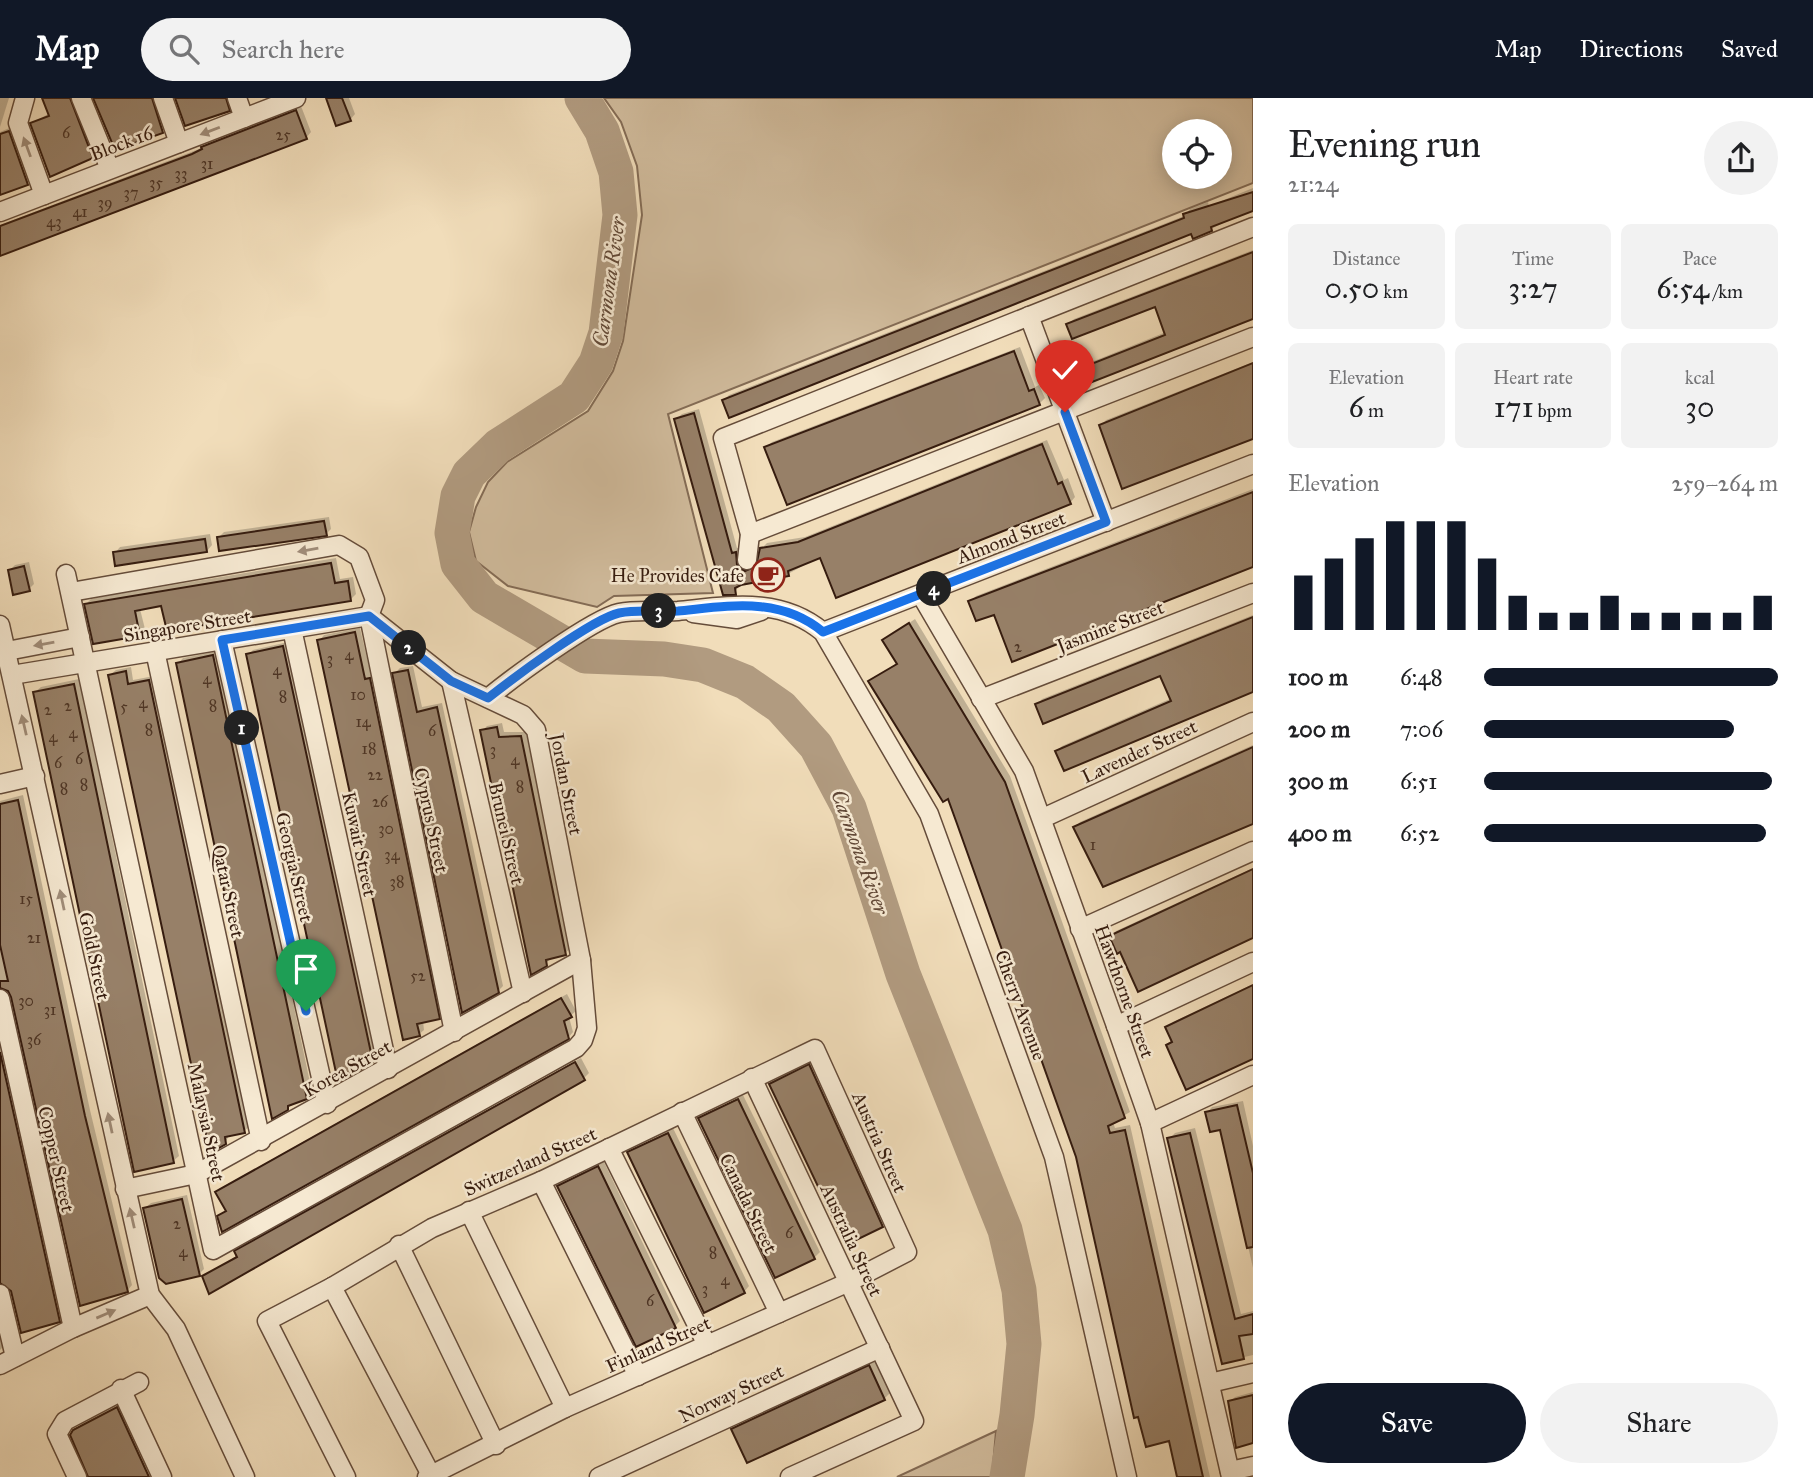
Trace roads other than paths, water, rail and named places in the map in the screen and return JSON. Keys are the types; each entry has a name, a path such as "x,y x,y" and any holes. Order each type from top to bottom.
{"street":[{"path":"25,98 18,123 44,195"},
{"path":"81,98 110,169"},
{"path":"163,98 179,143"},
{"path":"237,98 244,118"},
{"name":"Block 16","path":"0,212 296,98"},
{"path":"747,560 750,534 723,438 1253,227"},
{"path":"1029,316 1106,522"},
{"path":"750,534 1253,337"},
{"name":"Almond Street","path":"823,632 1253,464"},
{"path":"71,592 339,545 359,557 375,600 369,616"},
{"name":"Malaysia Street","path":"66,573 213,1250 576,1048 583,1040 587,1028"},
{"name":"Jasmine Street","path":"981,699 1253,593"},
{"name":"Hawthorne Street","path":"921,595 1024,771 1043,818 1150,1123 1230,1474"},
{"name":"Cherry Avenue","path":"488,698 513,677 619,613 679,611 722,604 769,609 799,616 823,632 929,814 1050,1145 1127,1477"},
{"name":"Singapore Street","path":"12,675 369,616"},
{"name":"Jordan Street","path":"369,616 451,681 523,715 536,730 581,960 587,1028"},
{"name":"Cyprus Street","path":"369,616 454,1032"},
{"name":"Gold Street","path":"0,625 150,1295"},
{"name":"Kuwait Street","path":"292,629 388,1069"},
{"path":"7,651 80,637"},
{"name":"Georgia Street","path":"222,640 327,1104"},
{"name":"Qatar Street","path":"155,651 261,1141"},
{"name":"Brunei Street","path":"451,681 523,993"},
{"name":"Lavender Street","path":"1043,818 1253,722"},
{"path":"0,784 35,776"},
{"path":"1080,929 1253,850"},
{"name":"Korea Street","path":"125,1189 196,1174 261,1141 581,960"},
{"path":"1116,1026 1253,962"},
{"name":"Copper Street","path":"0,999 73,1328"},
{"name":"Switzerland Street","path":"346,1477 267,1321 332,1287 400,1245 469,1211 541,1181 815,1049"},
{"name":"Austria Street","path":"815,1049 907,1252"},
{"path":"1150,1123 1253,1075"},
{"name":"Australia Street","path":"752,1078 914,1421 790,1477"},
{"name":"Canada Street","path":"682,1112 779,1313"},
{"path":"609,1148 707,1345"},
{"path":"541,1181 638,1376"},
{"path":"469,1211 565,1408"},
{"path":"400,1245 496,1445"},
{"name":"Finland Street","path":"429,1476 496,1445 565,1408 849,1282 907,1252"},
{"path":"332,1287 429,1476"},
{"path":"0,1294 7,1361 73,1328 150,1295 176,1329 246,1477"},
{"name":"Norway Street","path":"600,1477 880,1348"},
{"path":"1210,1383 1253,1373"},
{"path":"77,1477 57,1434 59,1427 139,1382"},
{"path":"121,1390 162,1477"},
{"path":"1230,1474 1253,1466"}],"waterway":[{"name":"Carmona River","path":"582,98 602,131 616,172 620,215 606,333 596,363 574,397 498,446 469,474 458,496 452,533 458,564 484,597 585,656 664,659 703,665 745,682 781,707 816,746 849,808 903,974 1005,1230 1019,1290 1024,1344 1007,1477"}],"place":[{"name":"He Provides Cafe","path":"768,575"}]}
